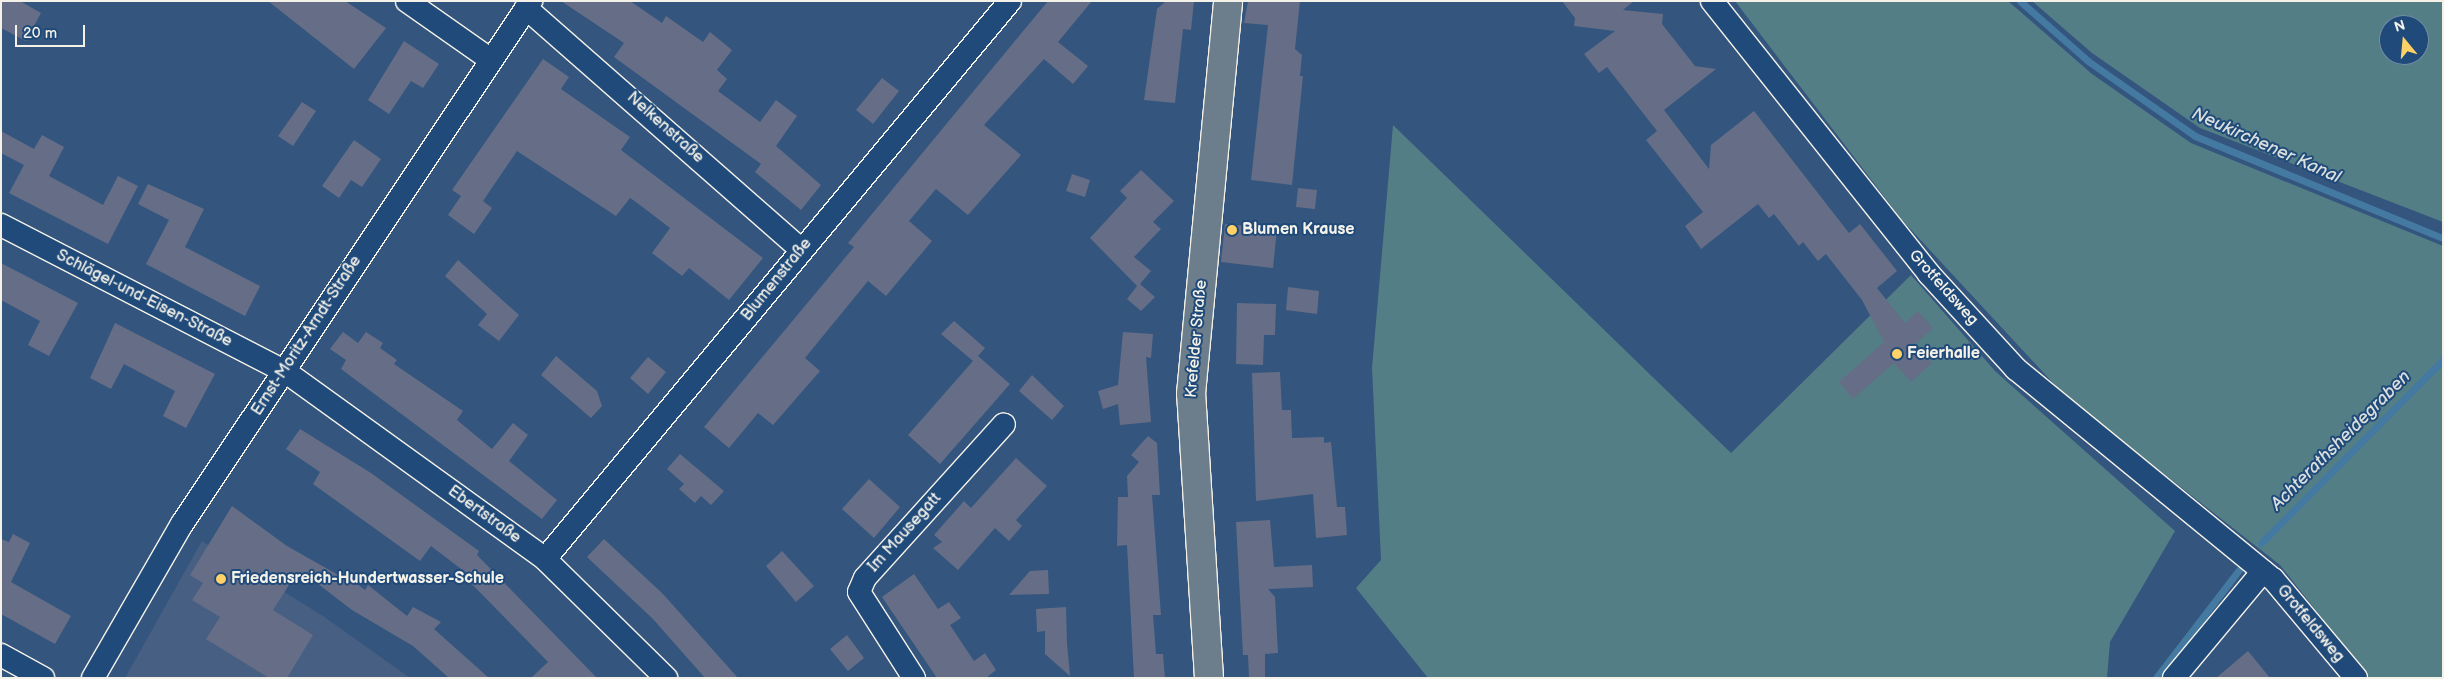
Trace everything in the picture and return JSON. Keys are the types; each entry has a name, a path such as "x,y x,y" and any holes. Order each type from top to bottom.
{"main road":[{"name":"Krefelder Straße","path":"1209,678 1191,394 1228,1"}],"street":[{"path":"407,1 491,60"},
{"name":"Blumenstraße","path":"545,559 1010,1"},
{"name":"Grotfeldsweg","path":"1712,1 1929,274 2016,369 2264,571 2356,678"},
{"name":"Ernst-Moritz-Arndt-Straße","path":"94,678 182,524 286,372 529,5"},
{"name":"Nelkenstraße","path":"529,5 801,250"},
{"name":"Schlägel-und-Eisen-Straße","path":"1,225 286,372"},
{"name":"Ebertstraße","path":"286,372 545,559 666,678"},
{"name":"Im Mausegatt","path":"914,678 858,592 865,578 1004,424"},
{"name":"Grotfeldsweg","path":"2174,678 2264,571"},
{"path":"1,655 43,678"}],"shaded area":[{"name":"Friedensreich-Hundertwasser-Schule","path":"202,541 323,616 410,678 125,678"}],"green space":[{"path":"1735,1 2008,1 2092,74 2191,143 2443,246 2443,678 2369,678 2280,565 2066,397 1902,220"},
{"path":"2032,1 2443,1 2443,222 2200,128 2092,53"},
{"path":"1393,125 1731,453 1911,275 1995,371 2175,531 2110,642 2107,678 1428,678 1356,588 1381,560 1372,368"}],"building":[{"path":"1,1 20,1 41,13 26,41 1,28"},
{"path":"268,1 345,1 386,28 354,69"},
{"path":"561,1 630,1 662,23 666,16 703,42 710,32 732,50 717,70 727,79 718,91 760,122 776,100 797,116 776,146 821,185 801,210 755,172 761,164 614,57 624,43"},
{"path":"1048,1 1092,1 1058,42 1088,66 1073,84 1044,59 984,125 1021,155 968,215 936,189 909,221 932,241 886,296 868,281 805,358 820,371 773,425 758,413 729,448 704,427 854,247 848,243"},
{"path":"1166,1 1194,1 1191,30 1183,29 1175,103 1144,100 1157,9"},
{"path":"1248,1 1300,1 1295,49 1302,55 1300,76 1303,76 1292,185 1251,180 1268,25 1244,23"},
{"path":"1562,1 1634,1 1623,10 1663,14 1662,24 1695,66 1716,69 1664,110 1709,169 1711,145 1754,111 1849,233 1860,224 1897,271 1877,288 1905,323 1918,311 1933,328 1915,344 1932,363 1911,382 1894,363 1853,399 1839,382 1884,342 1862,300 1826,254 1818,261 1803,242 1799,246 1774,214 1769,218 1758,204 1701,249 1685,226 1703,212 1646,140 1657,131 1607,67 1599,73 1584,54 1615,31 1574,26 1575,18"},
{"path":"404,41 439,64 423,88 411,81 389,114 368,100"},
{"path":"543,59 569,77 561,89 630,137 621,150 763,258 729,300 689,268 682,276 652,253 670,228 636,202 630,198 616,216 517,151 483,201 492,208 474,234 448,215 461,196 452,190"},
{"path":"882,78 899,91 873,124 856,110"},
{"path":"302,102 316,111 293,146 278,136"},
{"path":"1,131 34,149 42,135 64,147 49,176 103,205 118,176 138,186 108,244 9,193 24,165 1,153"},
{"path":"354,140 381,159 362,187 351,180 339,198 322,186"},
{"path":"1141,170 1174,201 1153,222 1161,229 1134,257 1151,271 1140,284 1155,297 1141,311 1127,299 1137,286 1090,238 1127,198 1120,191"},
{"path":"1072,174 1090,180 1085,197 1066,191"},
{"path":"148,184 204,209 185,247 260,286 245,316 146,264 169,220 138,204"},
{"path":"1298,188 1317,190 1315,209 1296,207"},
{"path":"1225,224 1277,229 1273,268 1221,262"},
{"path":"458,260 519,315 499,341 478,325 487,314 445,276"},
{"path":"1,263 78,303 49,356 28,345 40,321 1,300"},
{"path":"1288,287 1319,291 1317,314 1286,310"},
{"path":"1237,303 1276,304 1275,335 1264,335 1263,365 1236,364"},
{"path":"954,321 985,348 978,356 1010,384 940,464 908,435 973,361 941,334"},
{"path":"115,323 215,374 186,428 163,416 175,391 124,364 111,389 90,378"},
{"path":"343,332 358,343 366,332 383,343 380,348 397,360 394,364 463,411 457,420 492,449 513,423 528,435 509,461 557,500 542,519 341,369 346,360 330,349"},
{"path":"1123,332 1153,334 1151,358 1146,357 1151,422 1120,425 1118,404 1103,409 1098,391 1118,385"},
{"path":"556,356 597,391 602,406 591,418 541,375"},
{"path":"648,357 666,372 648,394 630,378"},
{"path":"1280,372 1282,410 1291,410 1292,438 1324,437 1324,443 1331,442 1337,507 1345,507 1347,535 1316,538 1313,494 1256,501 1252,373"},
{"path":"1032,375 1064,406 1052,420 1019,391"},
{"path":"300,429 371,473 479,551 477,555 597,678 531,678 548,662 466,578 469,575 431,546 420,561 313,484 320,472 286,449"},
{"path":"1148,436 1157,443 1160,495 1152,495 1161,615 1153,615 1156,654 1163,654 1165,678 1134,678 1127,545 1117,546 1118,497 1128,497 1127,476 1139,462 1131,455"},
{"path":"680,454 724,491 711,505 701,496 695,503 679,489 684,484 667,469"},
{"path":"1016,458 1047,486 1016,520 1022,526 1009,541 995,528 958,570 933,548 942,542 934,535 964,501 971,508"},
{"path":"869,479 900,507 874,538 842,509"},
{"path":"232,506 287,546 340,576 343,573 365,590 368,585 407,616 413,607 441,622 434,629 489,678 449,678 413,646 352,610 309,577 307,580 296,574 273,610 313,635 287,678 269,678 206,639 220,617 192,600 203,583 190,575"},
{"path":"1270,520 1274,567 1312,565 1313,587 1268,589 1275,597 1278,653 1265,654 1265,678 1249,678 1248,655 1243,655 1236,522"},
{"path":"13,534 30,543 11,582 71,616 55,644 1,614 1,539 9,542"},
{"path":"604,539 663,594 738,678 705,678 653,619 587,557"},
{"path":"782,551 814,586 796,602 766,566"},
{"path":"1048,570 1049,594 1009,595 1030,571"},
{"path":"914,574 938,609 949,602 961,618 950,625 974,661 985,653 996,670 986,678 937,678 882,597"},
{"path":"1066,607 1070,676 1045,654 1045,631 1037,632 1036,609"},
{"path":"847,635 864,658 848,671 830,649"},
{"path":"2248,651 2270,678 2216,678"}],"waterway":[{"name":"Neukirchener Kanal","path":"2020,1 2088,61 2195,136 2443,238"},
{"name":"Achterathsheidegraben","path":"2261,543 2443,360"},
{"name":"Achterathsheidegraben","path":"2156,678 2239,570"}],"place":[{"name":"Blumen Krause","path":"1232,230"},
{"name":"Feierhalle","path":"1897,354"},
{"name":"Friedensreich-Hundertwasser-Schule","path":"221,579"}]}
